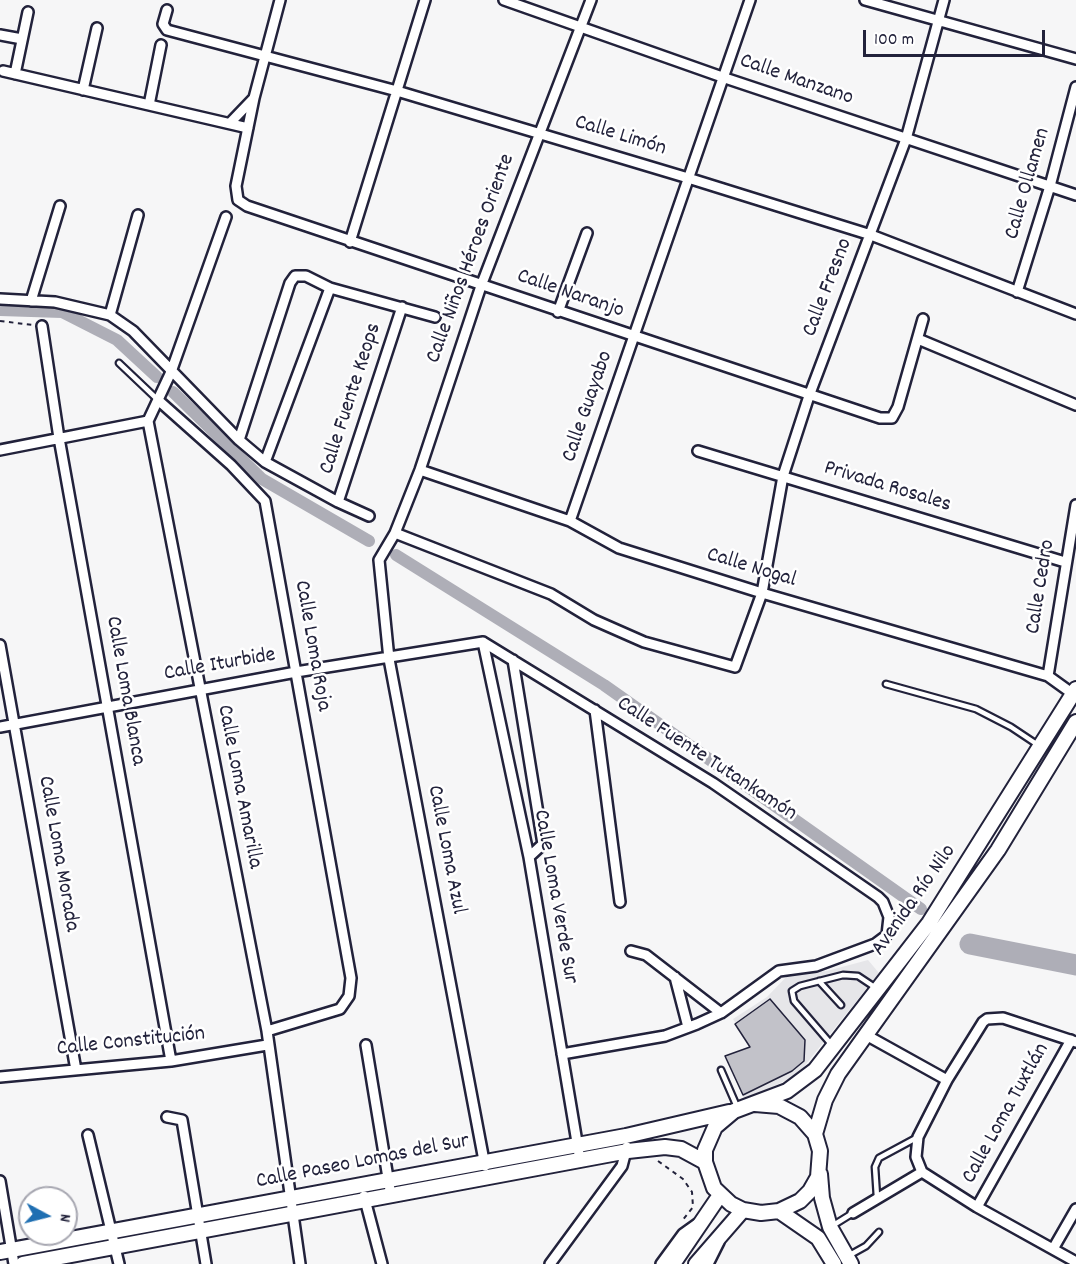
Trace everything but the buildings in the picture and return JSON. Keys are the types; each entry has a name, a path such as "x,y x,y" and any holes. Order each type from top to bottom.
{"street":[{"path":"3,71 248,128 280,0"},
{"path":"350,242 425,0"},
{"name":"Calle Manzano","path":"506,0 725,78 1076,195"},
{"name":"Calle Niños Héroes Oriente","path":"395,533 420,470 481,286 591,0"},
{"name":"Calle Guayabo","path":"570,520 688,178 725,78 750,0"},
{"path":"865,0 1076,59"},
{"name":"Calle Fresno","path":"395,533 551,594 594,620 644,642 735,667 762,593 783,476 809,396 906,139 944,0"},
{"name":"Calle Limón","path":"167,10 163,24 167,30 398,91 688,178 871,236 1076,314"},
{"path":"15,74 28,12"},
{"path":"83,90 97,28"},
{"path":"0,35 22,39"},
{"path":"149,105 161,45"},
{"name":"Calle Ollamen","path":"1017,292 1050,186 1076,87"},
{"path":"230,123 254,98"},
{"name":"Calle Naranjo","path":"248,128 236,186 238,200 247,206 809,396 880,418 892,418 898,407 918,339"},
{"path":"31,301 60,206"},
{"path":"110,315 138,215"},
{"path":"0,450 148,421 171,372 226,217"},
{"path":"558,312 587,233"},
{"path":"239,440 290,283 296,276 306,276 330,288 435,318"},
{"path":"265,462 330,288"},
{"path":"0,300 75,305 110,315 133,331 239,440 265,462 338,502 369,516"},
{"name":"Calle Fuente Keops","path":"338,502 402,307"},
{"path":"923,319 918,339 1076,405"},
{"name":"Calle Loma Blanca","path":"42,326 59,438 171,1061"},
{"name":"Calle Loma Roja","path":"158,400 231,465 265,501 351,978 349,996 340,1009 267,1031"},
{"name":"Calle Loma Amarilla","path":"148,421 267,1031 267,1046 300,1264"},
{"name":"Privada Rosales","path":"698,451 1065,562"},
{"name":"Calle Nogal","path":"420,470 570,520 619,548 762,593 1048,676 1075,694"},
{"name":"Calle Cedro","path":"1048,676 1076,505"},
{"name":"Calle Loma Azul","path":"395,533 381,552 378,571 389,659 488,1177"},
{"name":"Calle Iturbide","path":"0,727 296,672 389,659 483,642"},
{"name":"Calle Fuente Tutankamón","path":"483,642 713,783 878,897 886,909 890,926 881,940 864,949 816,966 779,971 721,1013"},
{"name":"Calle Loma Verde Sur","path":"483,642 529,857 580,1160"},
{"name":"Calle Loma Morada","path":"0,645 76,1070"},
{"path":"513,660 543,844 529,857"},
{"name":"Avenida Río Nilo","path":"755,1104 801,1082 833,1047 928,924 1075,694"},
{"path":"595,710 620,902"},
{"name":"Avenida Río Nilo","path":"814,1134 831,1087 998,850 1076,722"},
{"path":"562,1054 665,1036 721,1013 646,955 631,951"},
{"path":"675,977 688,1027"},
{"path":"1073,1041 1003,1018 987,1019 980,1026 947,1080 918,1137 916,1157 922,1172 977,1207 1076,1262"},
{"path":"866,1035 947,1080"},
{"name":"Calle Loma Tuxtlán","path":"977,1207 1073,1041"},
{"path":"366,1045 391,1196"},
{"name":"Calle Constitución","path":"0,1077 171,1061 267,1046"},
{"path":"820,1168 814,1185 805,1196 779,1212 761,1213 743,1210 720,1195 710,1180 705,1162 705,1150 715,1127 736,1110 755,1104 771,1105 793,1112 814,1134 820,1151 822,1198 830,1227 849,1260"},
{"name":"Calle Paseo Lomas del Sur","path":"26,1264 200,1232 388,1179 576,1143 626,1136 736,1110"},
{"path":"167,1118 182,1120 206,1264"},
{"path":"88,1135 119,1264"},
{"path":"548,1264 622,1166 628,1151 626,1136"},
{"name":"Calle Paseo Lomas del Sur","path":"8,1256 26,1248 198,1217 364,1201 628,1151 673,1148 688,1152 705,1162"},
{"path":"853,1213 922,1172"},
{"path":"0,1181 8,1256"},
{"path":"361,1185 382,1264"},
{"path":"673,1264 720,1195"},
{"path":"1053,1249 1076,1209"},
{"path":"696,1264 743,1210"},
{"path":"779,1212 818,1238 834,1264"},
{"path":"661,1264 683,1234 703,1219"},
{"path":"708,1264 714,1256 721,1236"},
{"path":"26,1248 26,1264"}],"lane":[{"name":"Calle Loma Roja","path":"119,363 158,400"},
{"path":"886,684 976,709 1011,727 1040,747"},
{"path":"833,1047 792,996 795,988 852,975 878,989"},
{"path":"819,981 842,1005"},
{"path":"721,1070 736,1110"},
{"path":"877,1198 875,1167 879,1158 918,1137"},
{"path":"830,1227 853,1213"},
{"path":"849,1260 879,1232"}],"path":[{"path":"0,321 42,326"},
{"path":"652,1160 659,1161 683,1179 692,1192 693,1207 679,1226"}],"shaded area":[{"path":"868,960 879,973 802,1069 795,1076 745,1100 725,1057 750,1046 733,1019 767,997 788,975 827,971"}],"waterway":[{"path":"0,310 62,312 117,340 157,377"},
{"path":"173,392 262,479 369,541"},
{"path":"396,555 604,685 921,909"},
{"path":"970,944 1076,965"}]}
